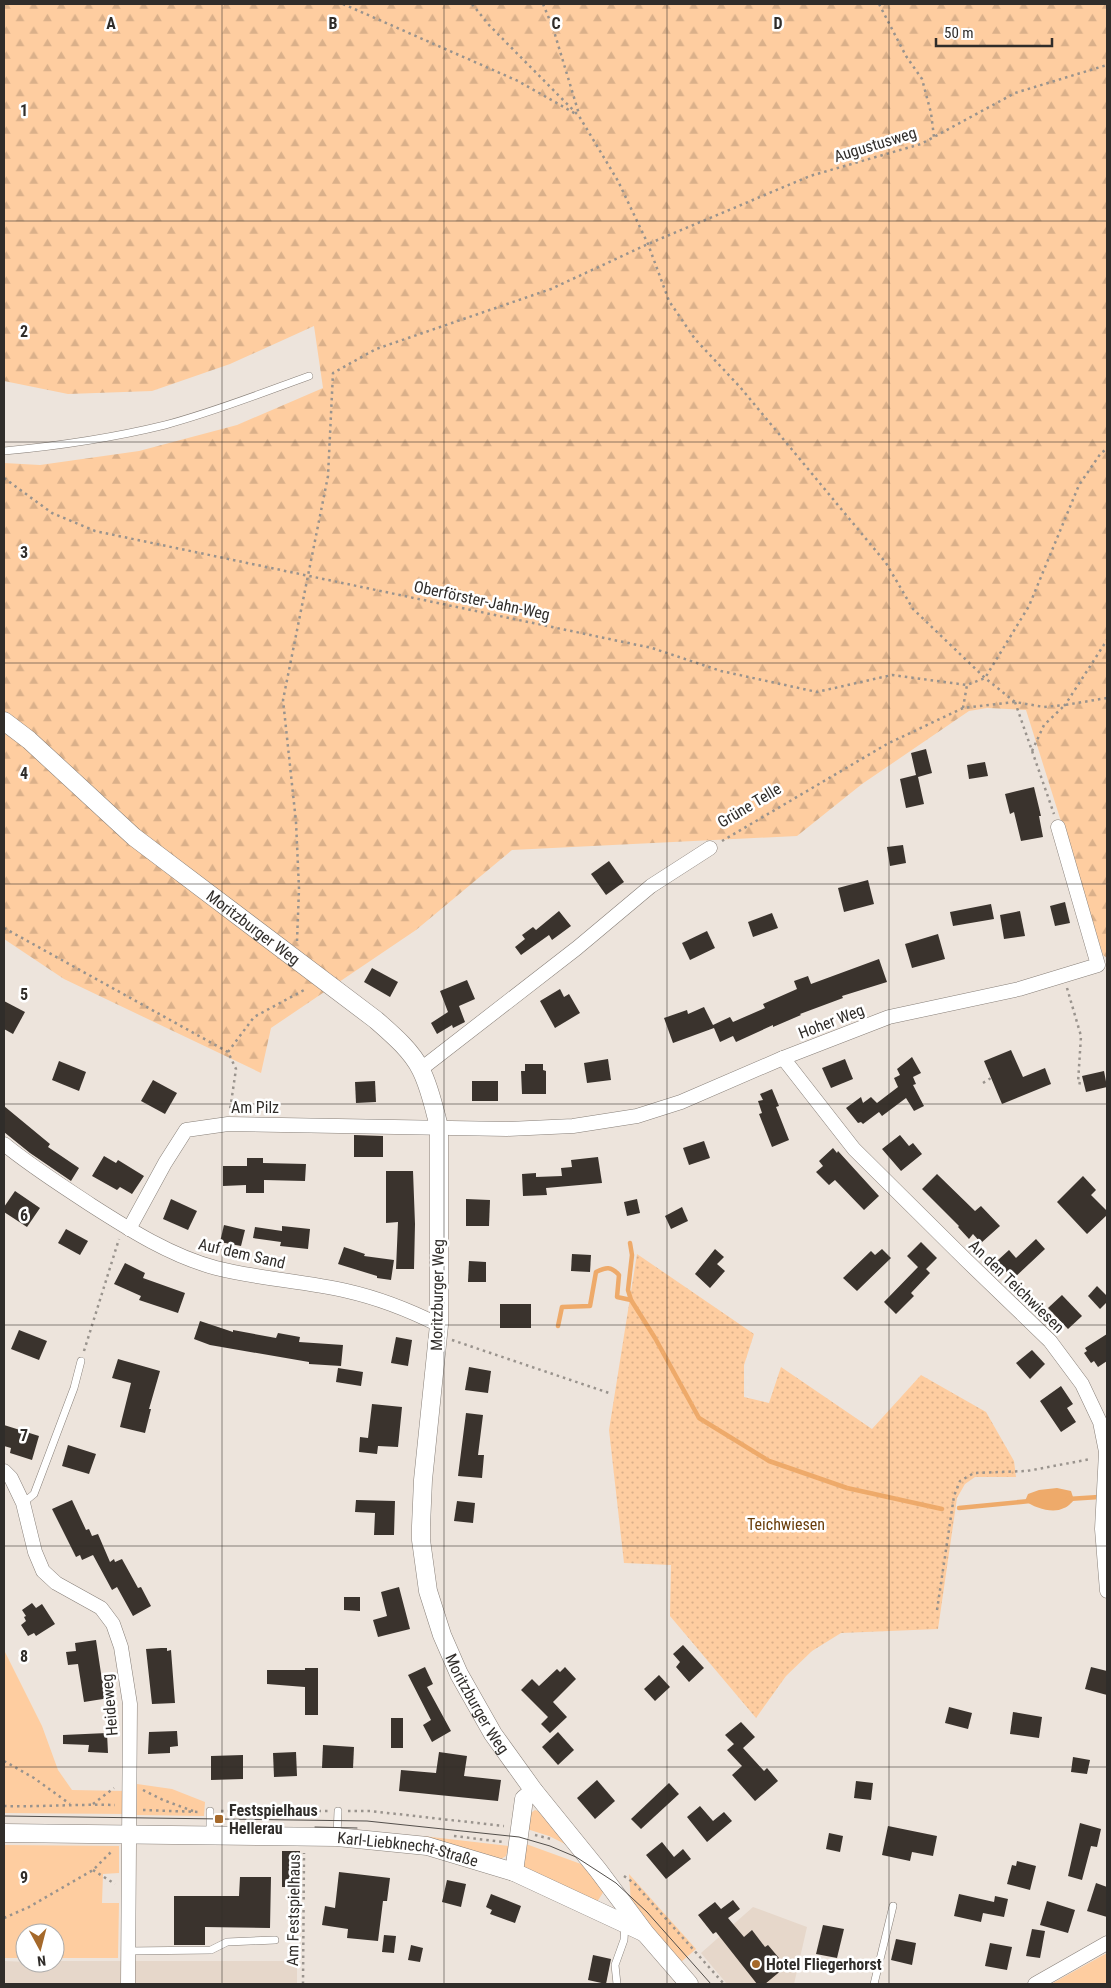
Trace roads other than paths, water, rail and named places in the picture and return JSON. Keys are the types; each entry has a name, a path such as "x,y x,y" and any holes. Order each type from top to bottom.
{"street":[{"name":"Moritzburger Weg","path":"4,722 29,740 134,836 296,958 386,1029 421,1069 432,1097 439,1127 439,1331 424,1470 420,1540 428,1591 442,1635 475,1704 493,1734 534,1791 598,1870 645,1933 689,1984"},
{"name":"Hoher Weg","path":"439,1127 507,1129 573,1126 637,1116 681,1102 783,1058 889,1017 1019,988 1098,965 1058,827"},
{"name":"Grüne Telle","path":"421,1069 577,948 651,886 710,848"},
{"name":"An den Teichwiesen","path":"783,1058 854,1149 964,1259 1050,1341 1082,1384 1100,1422 1107,1452 1102,1529 1107,1591"},
{"name":"Am Pilz","path":"125,1233 186,1130 228,1124 439,1127"},
{"name":"Auf dem Sand","path":"4,1144 125,1233 214,1268 248,1276 347,1291 389,1304 439,1331"},
{"name":"Heideweg","path":"4,1471 12,1478 24,1503 34,1552 44,1571 56,1583 101,1608 113,1624 121,1647 130,1704 128,1984"},
{"path":"514,1872 524,1799 534,1791"},
{"name":"Karl-Liebknecht-Straße","path":"4,1834 337,1837 427,1846 514,1872 645,1933"},
{"path":"1035,1984 1107,1943"}],"lane":[{"path":"4,452 87,442 166,425 245,400 310,376"},
{"path":"24,1503 34,1494 74,1388 81,1361"},
{"path":"210,1811 210,1836"},
{"path":"337,1837 338,1811"},
{"path":"874,1984 893,1906"},
{"path":"617,1984 615,1965 624,1940 625,1923"},
{"path":"128,1950 211,1950 227,1942 275,1940"}],"waterway":[{"path":"630,1243 632,1255 628,1290 631,1300 655,1338 699,1418 769,1461 847,1488 942,1509"},
{"path":"558,1326 562,1307 590,1306 596,1272 603,1269 611,1269 619,1275 617,1297 631,1300"},
{"path":"1068,1499 1099,1497"},
{"path":"959,1508 1030,1501"}],"tram line":[{"path":"4,1816 367,1821 519,1837 550,1846 576,1857 616,1883 647,1912 711,1984"},
{"path":"315,1827 357,1828"}],"place":[{"name":"Festspielhaus Hellerau","path":"219,1819"},
{"name":"Hotel Fliegerhorst","path":"756,1964"}],"park label":[{"name":"Teichwiesen","path":"786,1524"}]}
